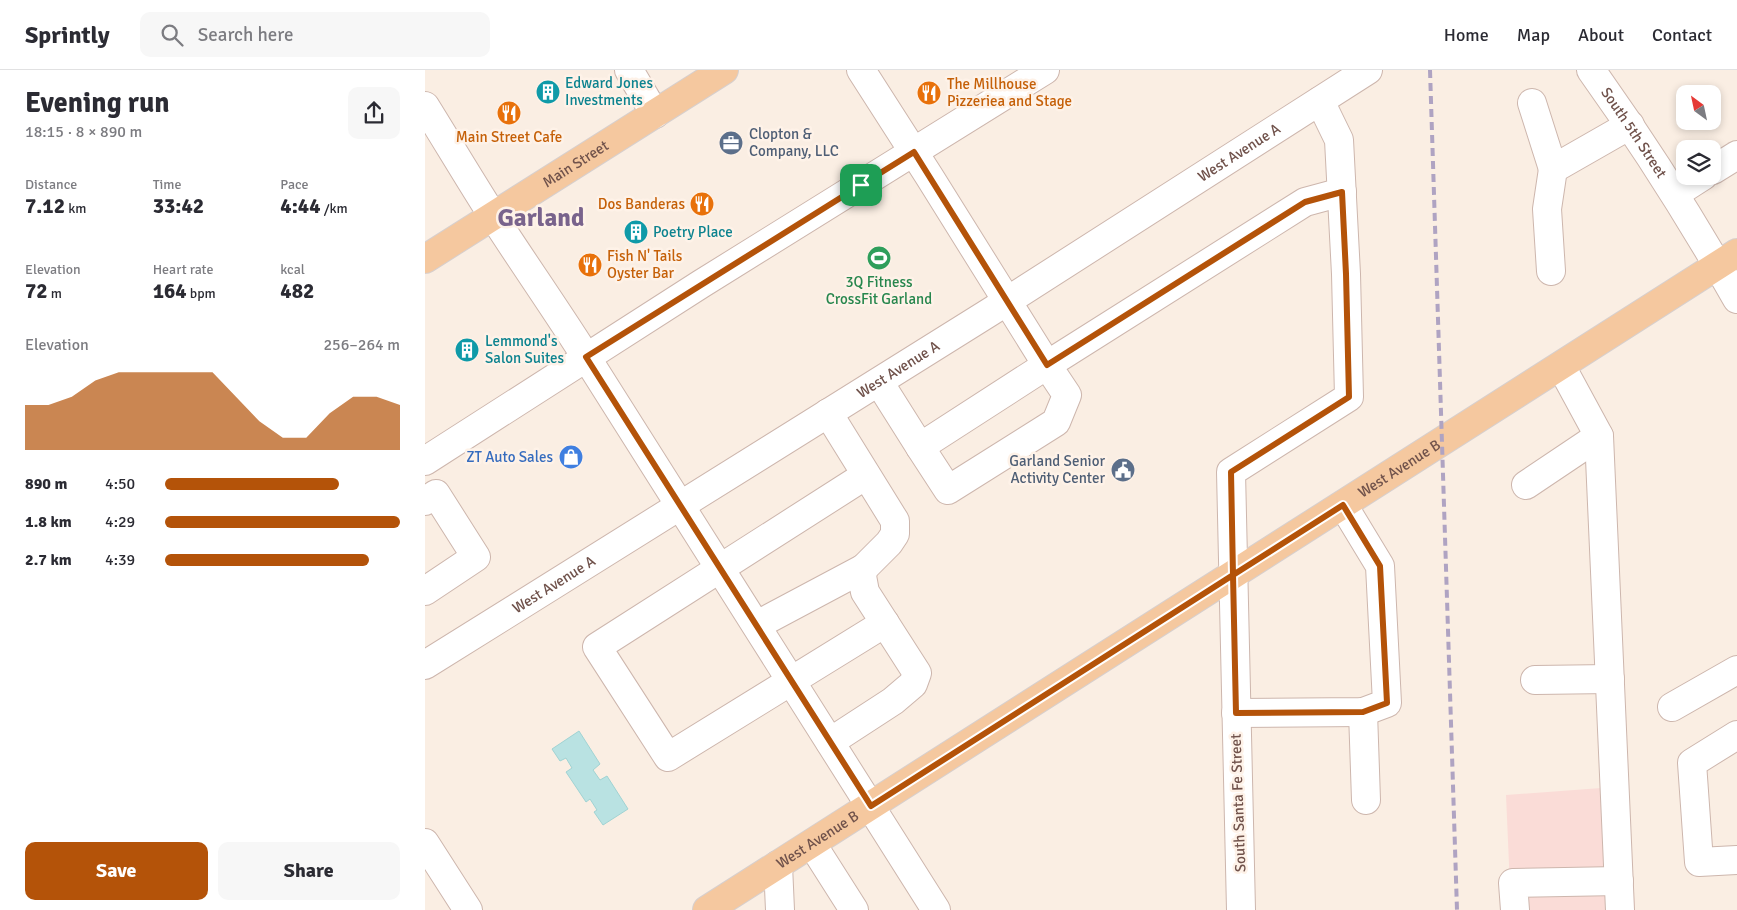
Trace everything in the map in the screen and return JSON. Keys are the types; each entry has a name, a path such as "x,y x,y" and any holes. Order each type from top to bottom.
{"main road":[{"name":"Main Street","path":"425,259 724,70"},
{"name":"West Avenue B","path":"707,910 1727,259"}],"street":[{"path":"629,70 655,114"},
{"path":"861,70 1067,395 1056,422 948,490 879,382"},
{"path":"425,461 586,357 1045,70"},
{"name":"West Avenue A","path":"425,665 879,382 1368,70"},
{"name":"South 5th Street","path":"1591,70 1675,194 1727,259 1737,299"},
{"path":"920,447 1305,202 1342,192 1339,140 1320,101"},
{"path":"1532,103 1553,169 1547,209 1551,271"},
{"path":"425,106 493,216 586,357 719,569 757,625 936,910"},
{"path":"1553,169 1630,125"},
{"path":"1721,165 1737,155"},
{"path":"1675,194 1689,185"},
{"name":"South Santa Fe Street","path":"1241,910 1231,472 1349,397 1342,192"},
{"path":"1561,366 1599,436 1620,910"},
{"path":"757,625 864,568 889,543 895,534 895,521 828,413"},
{"path":"1526,485 1599,436"},
{"path":"866,475 597,647 668,757 885,624"},
{"path":"425,501 436,494 475,556 425,591"},
{"path":"1236,713 1363,712 1387,703 1380,566 1343,505"},
{"path":"830,742 893,701 913,684 917,673 865,592 862,576 864,568"},
{"path":"1672,707 1737,670"},
{"path":"1535,680 1610,680"},
{"path":"1363,712 1366,800"},
{"path":"1737,735 1692,763 1699,862 1737,860"},
{"path":"425,843 468,910"},
{"path":"812,844 854,910"},
{"path":"778,865 781,909"},
{"path":"1515,910 1513,883 1619,882"}],"shaded area":[{"path":"1628,786 1635,910 1511,910 1506,795"}],"water":[{"path":"579,731 600,764 593,770 600,780 607,776 628,809 603,825 594,812 597,810 590,799 586,802 566,772 572,768 566,758 560,761 552,749"}],"railway":[{"path":"1430,70 1457,910"}],"place":[{"name":"Edward Jones Investments","path":"548,92"},
{"name":"The Millhouse Pizzeriea and Stage","path":"929,93"},
{"name":"Main Street Cafe","path":"509,113"},
{"name":"Clopton & Company, LLC","path":"731,143"},
{"name":"Dos Banderas","path":"702,204"},
{"name":"Poetry Place","path":"636,232"},
{"name":"3Q Fitness CrossFit Garland","path":"879,258"},
{"name":"Fish N' Tails Oyster Bar","path":"590,265"},
{"name":"Lemmond's Salon Suites","path":"467,350"},
{"name":"ZT Auto Sales","path":"571,457"},
{"name":"Garland Senior Activity Center","path":"1123,470"}],"district":[{"name":"Garland","path":"541,217"}],"route":[{"path":"861,185 586,357 871,806 1233,575 1236,713 1363,712 1387,703 1380,566 1343,505 1233,575 1231,472 1349,397 1342,192 1305,202 1047,365 914,152 861,185"}]}
